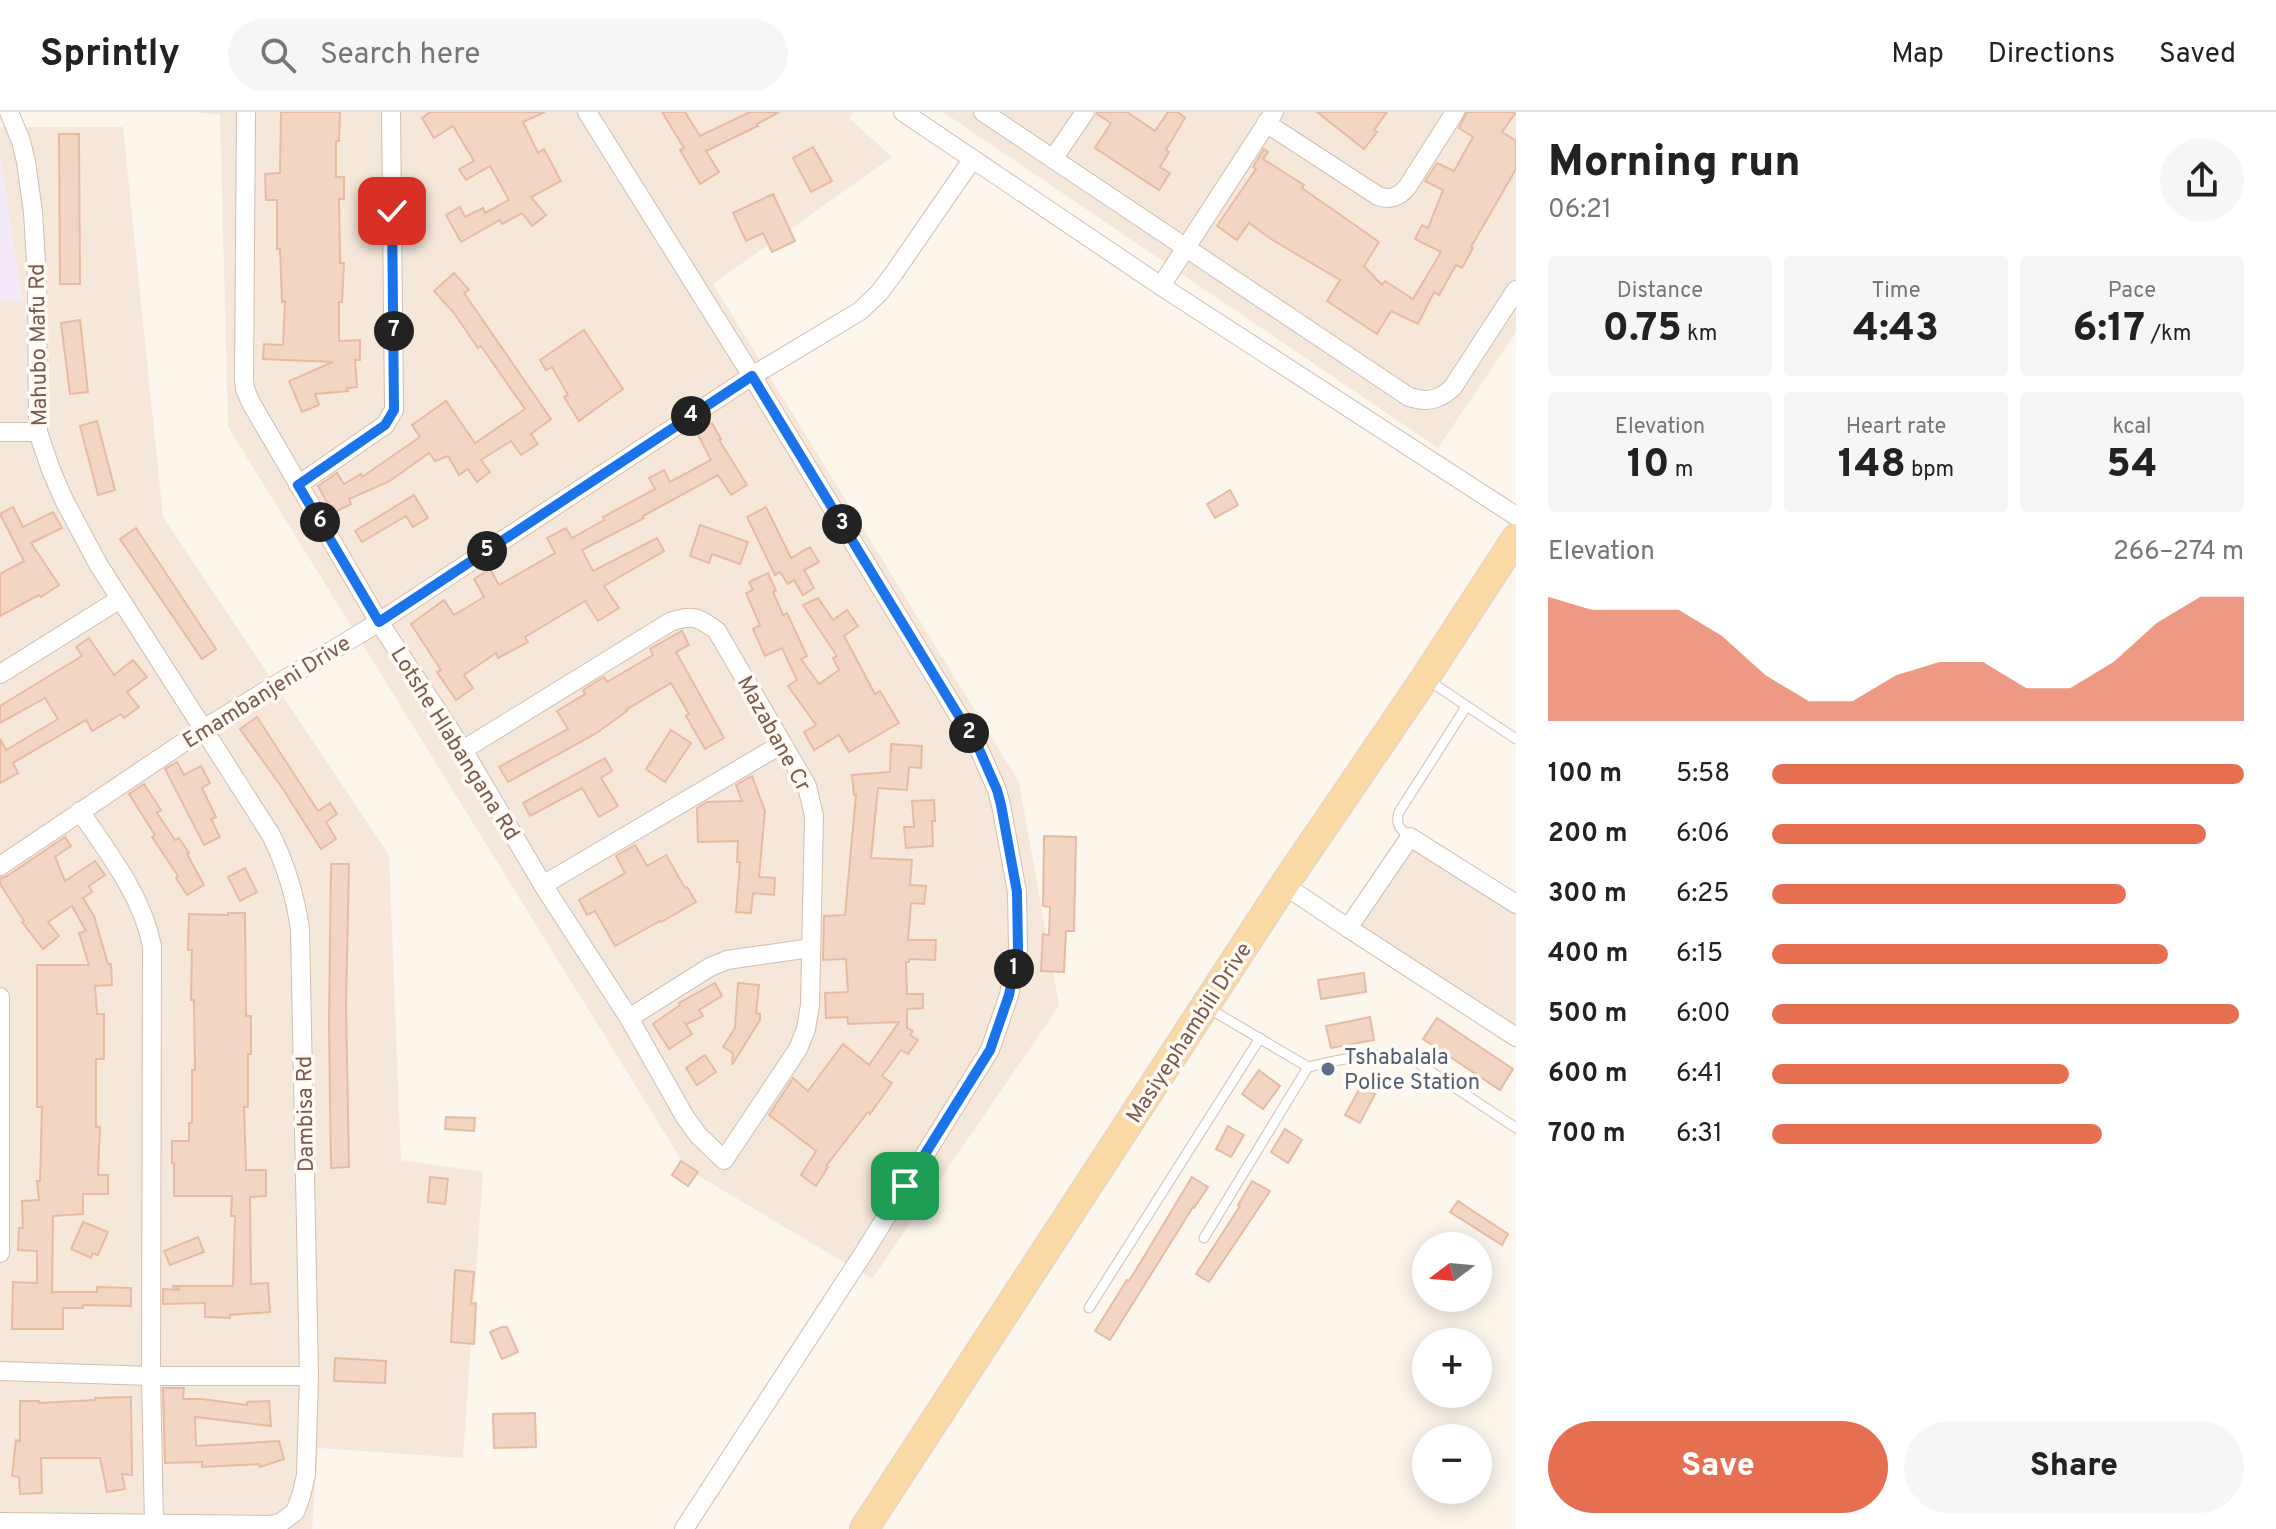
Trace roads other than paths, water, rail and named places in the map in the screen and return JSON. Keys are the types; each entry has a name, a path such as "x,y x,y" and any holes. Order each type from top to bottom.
{"main road":[{"name":"Masiyephambili Drive","path":"864,1529 1284,885 1516,538"}],"street":[{"name":"Mahubo Mafu Rd","path":"9,112 26,162 33,212 37,280 38,432 64,500 98,564 205,728"},
{"name":"Lotshe Hlabangana Rd","path":"246,112 245,389 379,622 463,750 543,885 629,1018 685,1117 698,1135 724,1160"},
{"path":"298,485 385,425 394,410 391,112"},
{"path":"587,112 979,749 1001,805 1017,892 1018,950 1009,995 990,1050 684,1529"},
{"path":"903,112 1161,286 1516,516"},
{"path":"983,112 1398,391 1421,401 1445,395 1453,387 1516,290"},
{"path":"1053,159 1085,112"},
{"path":"1161,286 1270,118 1378,196 1387,199 1399,195 1408,186 1455,112"},
{"name":"Emambanjeni Drive","path":"0,866 205,728 379,622 752,376 860,311 894,273 972,160"},
{"path":"0,432 38,432"},
{"path":"2,670 120,599"},
{"name":"Mazabane Cr","path":"463,750 670,622 684,617 696,618 717,631 807,786 814,816 810,1005 806,1029 787,1067 724,1160"},
{"name":"Dambisa Rd","path":"154,1525 269,1525 288,1519 295,1512 306,1475 309,1376 300,929 295,896 281,854 205,728"},
{"path":"543,885 782,744"},
{"path":"0,1522 154,1525 151,1376 152,946 139,903 80,811"},
{"path":"1348,928 1410,837 1516,904"},
{"path":"1284,885 1516,1037"},
{"path":"629,1018 710,967 727,960 811,948"},
{"path":"0,997 0,1253"},
{"path":"0,1371 151,1376 309,1376"}],"lane":[{"path":"1425,678 1516,739"},
{"path":"1410,837 1399,828 1399,812 1466,707"},
{"path":"1205,1006 1308,1067 1366,1055 1397,1055 1412,1059 1516,1128"},
{"path":"1089,1308 1260,1038"},
{"path":"1204,1238 1308,1067"}],"place":[{"name":"Tshabalala Police Station","path":"1328,1069"}]}
